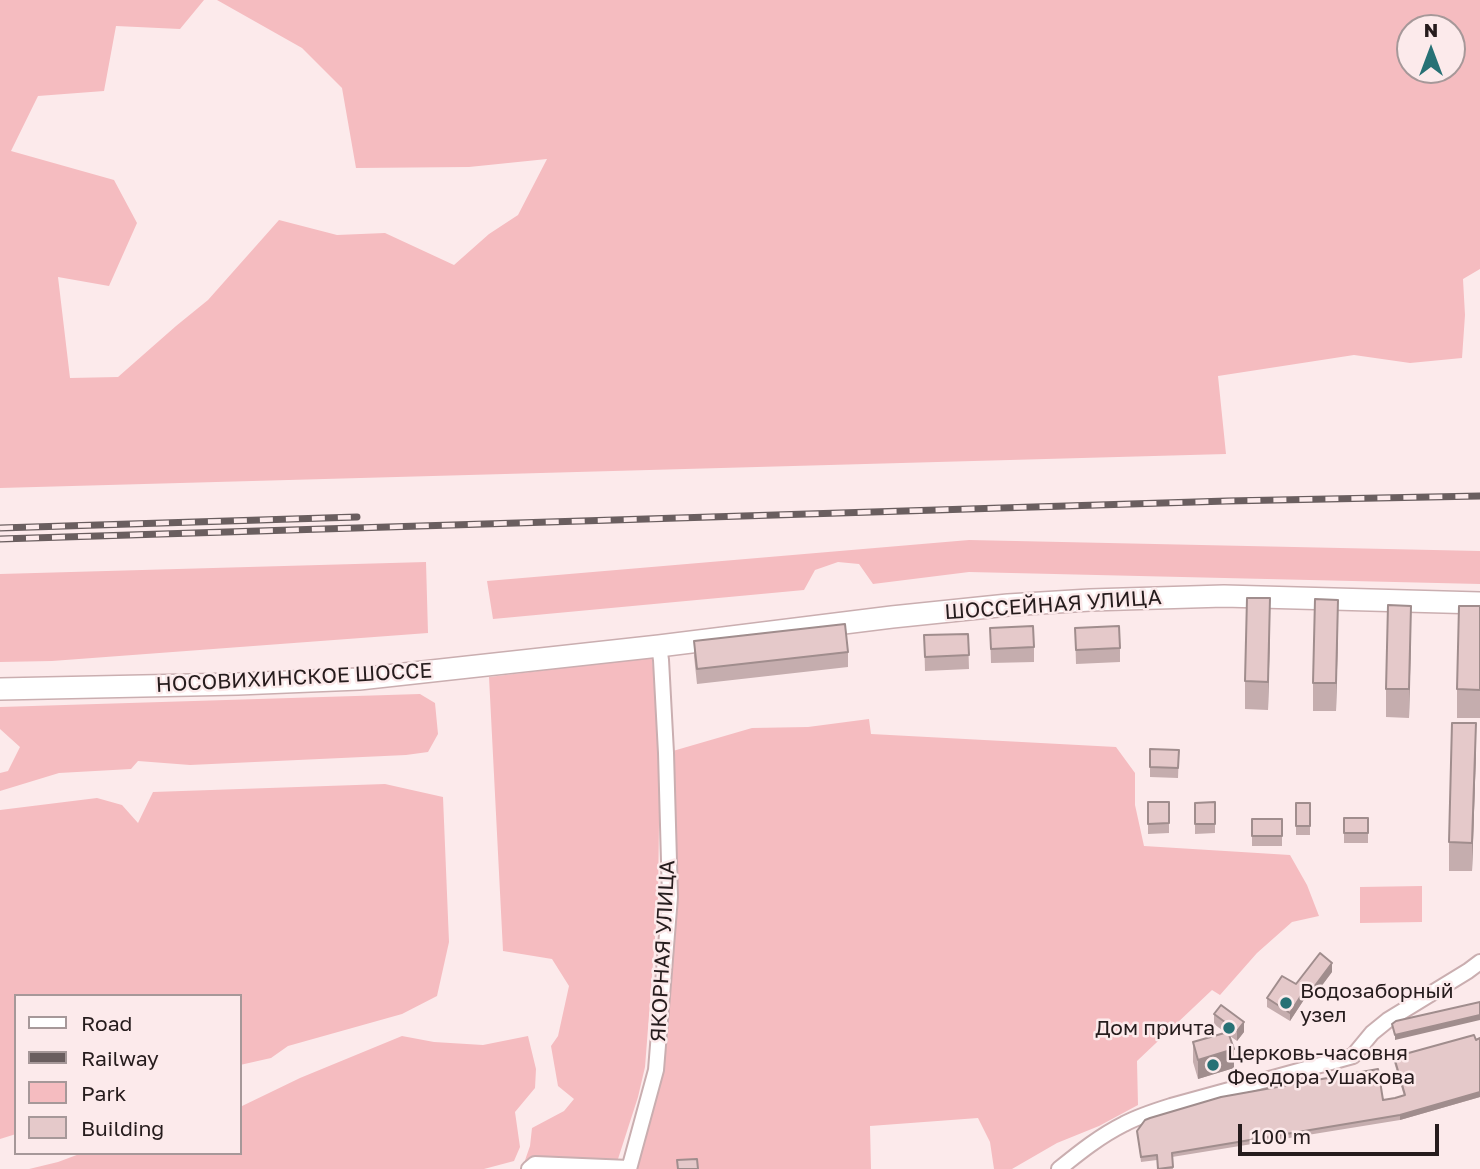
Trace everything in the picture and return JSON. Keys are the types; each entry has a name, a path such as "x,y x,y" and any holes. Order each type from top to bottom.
{"main road":[{"name":"ШОССЕЙНАЯ УЛИЦА","path":"629,649 892,617 1090,600 1224,596 1480,603"},
{"name":"НОСОВИХИНСКОЕ ШОССЕ","path":"0,689 359,679 629,649"}],"street":[{"name":"ЯКОРНАЯ УЛИЦА","path":"629,1169 656,1070 670,897 666,753 659,646"},
{"path":"1059,1169 1091,1143 1142,1116 1353,1056 1372,1033 1388,1020 1480,962"},
{"path":"529,1169 535,1164 629,1169"}],"green space":[{"path":"0,0 204,0 180,29 116,26 104,91 38,96 11,151 114,180 137,223 109,286 58,277 70,378 118,377 208,300 279,220 337,235 385,233 454,265 489,234 518,215 547,159 469,167 356,168 342,88 302,48 217,0 1480,0 1480,269 1463,279 1465,315 1462,358 1410,363 1354,355 1218,376 1226,454 0,488"},
{"path":"969,540 1480,551 1480,584 969,572 873,584 859,564 838,562 815,570 804,590 493,619 487,581"},
{"path":"426,562 428,633 52,661 0,662 0,574"},
{"path":"652,657 660,748 658,899 645,1067 638,1097 616,1169 523,1166 530,1146 532,1128 564,1111 574,1099 558,1086 551,1046 558,1036 569,986 552,959 503,951 489,677"},
{"path":"420,694 435,703 438,734 428,752 190,765 138,761 131,769 59,773 0,791 0,773 8,771 20,747 0,729 0,707"},
{"path":"869,719 871,734 1116,747 1135,773 1135,805 1144,846 1290,855 1307,885 1319,916 1292,922 1257,953 1220,995 1212,990 1137,1061 1138,1105 1099,1126 1057,1143 1012,1169 994,1169 990,1142 978,1118 870,1126 871,1169 629,1169 656,1070 670,897 666,753 752,728 808,727"},
{"path":"385,784 443,797 449,942 437,996 402,1014 288,1046 271,1058 242,1065 242,994 14,994 14,1135 0,1139 0,810 97,798 122,805 138,823 153,792"},
{"path":"1422,886 1422,922 1360,923 1360,887"},
{"path":"402,1036 434,1042 483,1045 528,1036 536,1069 535,1088 515,1112 520,1147 514,1161 484,1169 29,1169 77,1155 242,1155 242,1106 300,1078"}],"building":[{"path":"1247,598 1270,598 1268,682 1245,681"},
{"path":"1315,599 1338,600 1336,683 1313,683"},
{"path":"1388,605 1411,606 1409,689 1386,689"},
{"path":"1459,606 1480,606 1480,690 1457,689"},
{"path":"845,624 848,652 697,669 694,641"},
{"path":"1033,626 1034,647 991,649 990,628"},
{"path":"1119,626 1120,648 1076,650 1075,628"},
{"path":"968,634 969,655 925,657 924,635"},
{"path":"1452,723 1476,723 1472,843 1449,842"},
{"path":"1150,749 1179,750 1178,768 1150,767"},
{"path":"1148,802 1169,802 1169,823 1148,824"},
{"path":"1215,802 1215,824 1195,824 1195,803"},
{"path":"1296,803 1310,803 1310,826 1296,826"},
{"path":"1344,818 1368,818 1368,833 1344,833"},
{"path":"1252,819 1282,819 1282,836 1252,836"},
{"path":"1320,953 1332,963 1314,987 1309,983 1290,1013 1267,998 1282,976 1296,984"},
{"path":"1480,1002 1480,1015 1395,1035 1392,1024 1396,1021"},
{"path":"1221,1005 1244,1022 1237,1031 1214,1014"},
{"path":"1228,1032 1234,1049 1198,1060 1193,1042"},
{"path":"1474,1035 1476,1040 1480,1038 1480,1092 1400,1115 1172,1153 1173,1167 1158,1169 1157,1155 1141,1157 1137,1131 1145,1120 1150,1118 1221,1097 1378,1069 1383,1100 1395,1098 1405,1095 1394,1057"},
{"path":"697,1159 698,1169 678,1169 677,1160"}],"railway":[{"path":"0,539 1227,501 1480,496"},
{"path":"0,528 357,517"}],"place":[{"name":"Водозаборный узел","path":"1286,1003"},
{"name":"Дом причта","path":"1229,1028"},
{"name":"Церковь-часовня Феодора Ушакова","path":"1213,1065"}]}
